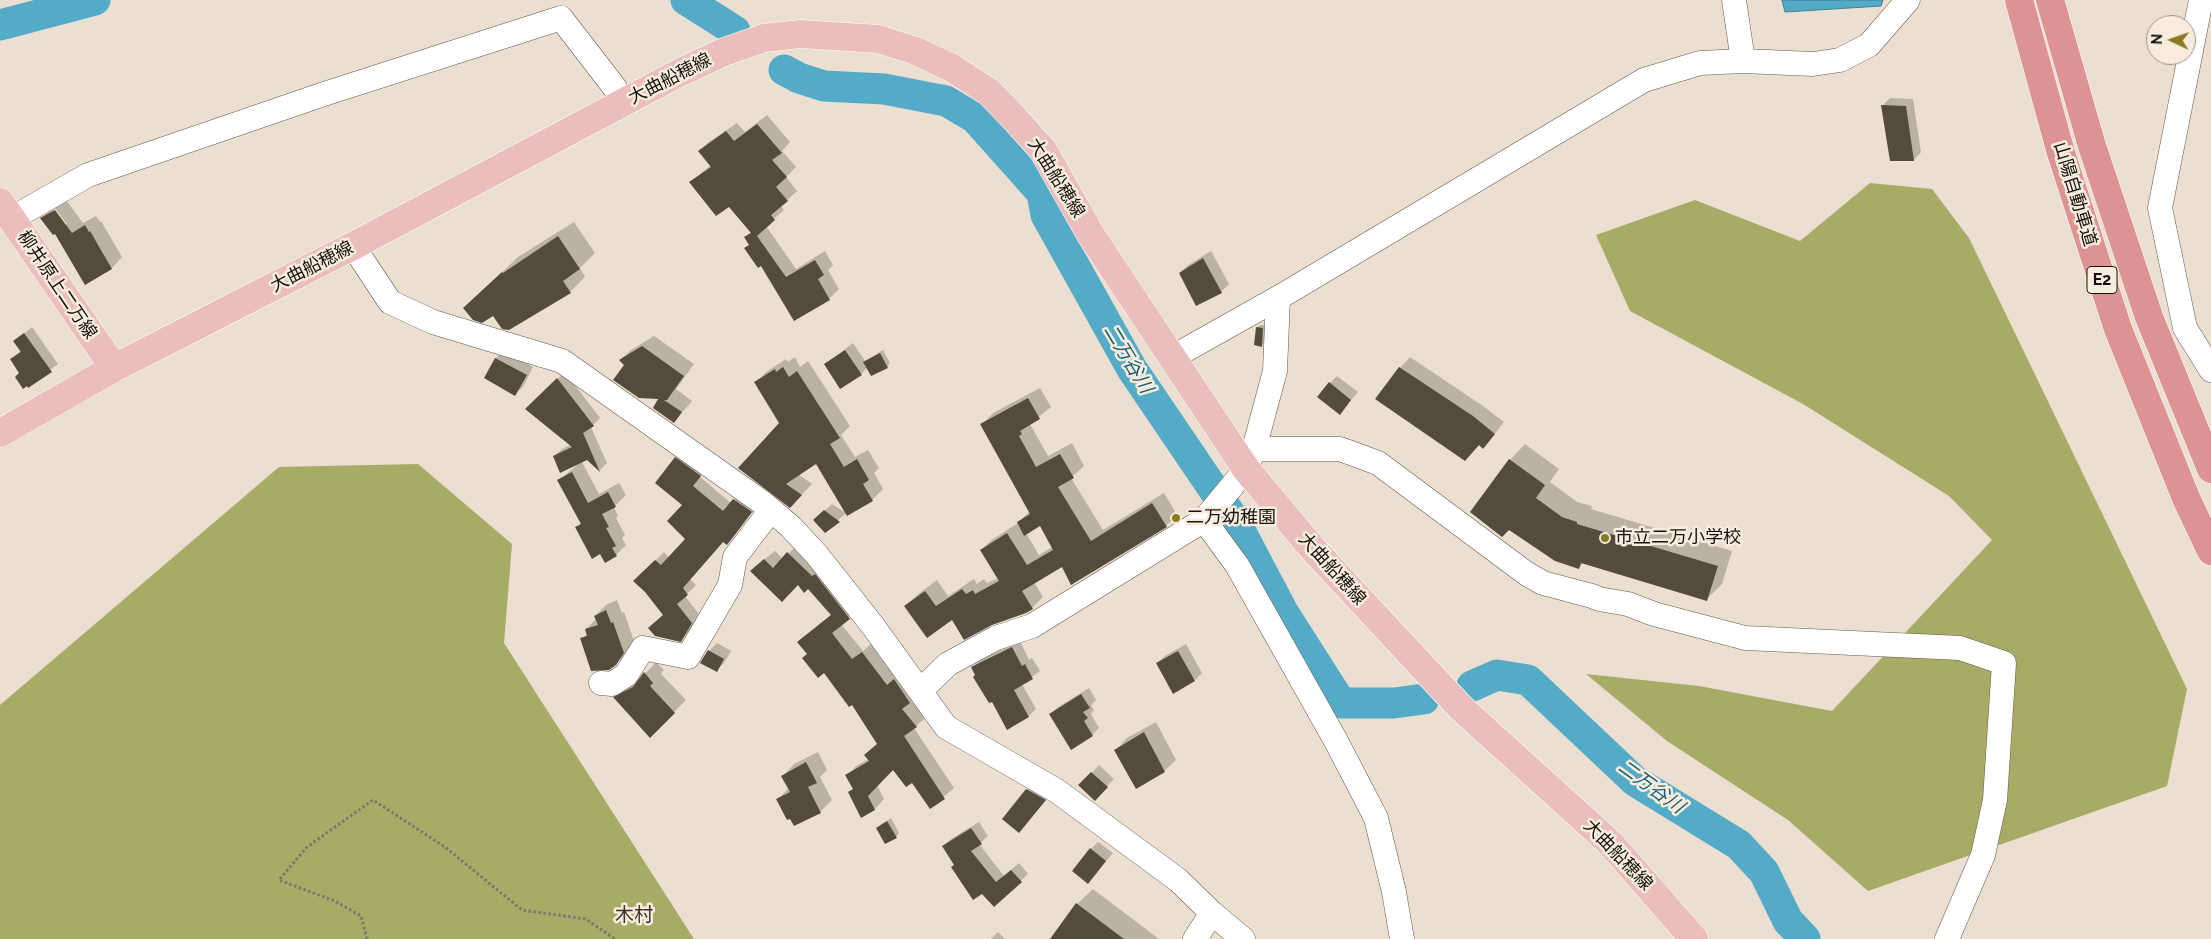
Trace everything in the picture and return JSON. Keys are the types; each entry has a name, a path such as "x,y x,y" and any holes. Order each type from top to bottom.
{"highway":[{"name":"山陽自動車道","path":"2019,0 2061,153 2118,329 2186,498 2211,551"},
{"name":"山陽自動車道","path":"2050,0 2092,146 2149,317 2211,469"}],"main road":[{"name":"大曲船穂線","path":"0,434 114,368 353,246 679,73 724,52 764,38 800,34 878,39 916,50 952,68 989,92 1043,150 1091,235 1173,358 1250,459 1313,549 1460,708 1610,843 1694,939"},
{"name":"柳井原上二万線","path":"6,210 114,368"}],"street":[{"path":"1734,0 1743,61"},
{"path":"1173,358 1278,298 1644,80 1700,63 1743,61 1813,64 1840,60 1869,45 1908,0"},
{"path":"2201,0 2160,208 2185,328 2211,370"},
{"path":"6,210 88,175 324,94 561,18 615,88"},
{"path":"353,246 390,302 433,322 562,361 771,510 791,527 817,555 946,727 1057,791 1178,880 1212,913 1243,939"},
{"path":"920,691 948,664 996,638 1032,626 1204,520 1250,459 1275,371 1278,298"},
{"path":"1250,459 1340,449 1378,462 1528,574 1543,583 1599,599 1628,604 1654,614 1745,638 1960,648 2004,663 1995,800 1983,855 1947,939"},
{"path":"601,683 612,684 626,675 643,648 688,657 730,585 736,557 771,510"},
{"path":"1204,520 1237,565 1336,742 1376,818 1394,892 1402,939"},
{"path":"1195,939 1212,913"}],"path":[{"path":"367,939 361,916 335,901 279,880 308,847 373,800 445,846 522,910 586,920 615,939"}],"green space":[{"path":"1870,183 1932,189 1969,238 2187,689 2167,786 1868,891 1788,820 1667,741 1586,674 1699,686 1832,711 1992,540 1949,496 1803,404 1630,311 1596,235 1695,200 1800,241"},
{"path":"418,464 512,544 504,643 694,939 0,939 0,705 279,467"}],"water":[{"path":"1782,0 1883,0 1881,6 1785,12"}],"building":[{"path":"1881,105 1906,106 1914,161 1890,161"},
{"path":"757,124 782,153 772,160 787,177 776,187 788,201 771,215 775,220 757,236 786,277 815,260 824,275 818,279 830,300 794,321 761,266 758,268 744,248 749,245 744,237 751,233 729,207 716,216 689,182 711,167 698,151 726,131 734,141"},
{"path":"55,210 72,233 85,225 112,269 85,285 55,234 53,235 40,218"},
{"path":"558,236 580,269 563,281 571,293 509,330 502,329 493,316 482,323 473,320 463,308 502,272"},
{"path":"1203,258 1222,293 1196,306 1179,273"},
{"path":"1256,327 1263,328 1262,347 1254,345"},
{"path":"24,333 52,372 28,388 27,386 23,389 15,377 19,373 10,359 21,352 13,341"},
{"path":"642,346 684,376 667,400 664,400 682,412 674,423 653,408 658,399 639,398 613,380 624,365 619,360"},
{"path":"845,350 862,375 840,389 824,364"},
{"path":"880,353 888,368 871,376 863,362"},
{"path":"495,358 527,375 515,396 484,378"},
{"path":"783,367 789,377 797,371 840,438 830,444 844,467 857,459 869,480 863,484 873,501 847,516 816,464 786,484 802,495 790,508 738,468 779,423 754,382 775,369 776,372"},
{"path":"1399,367 1473,416 1495,434 1483,449 1479,445 1465,461 1375,399"},
{"path":"557,378 594,426 583,433 600,472 587,460 560,473 553,456 572,447 525,409"},
{"path":"1329,382 1351,400 1340,415 1317,397"},
{"path":"1028,398 1040,419 1020,431 1022,434 1019,436 1036,467 1060,454 1074,478 1058,487 1091,541 1152,503 1167,527 1071,585 1062,567 1022,591 1033,609 1026,613 992,625 964,640 952,620 927,638 904,606 925,591 936,606 962,589 966,594 973,590 975,594 999,581 980,550 1007,533 1027,565 1053,550 1040,526 1024,536 1017,522 1030,514 980,424"},
{"path":"675,457 701,476 693,486 723,511 733,499 752,512 727,545 723,542 683,588 688,595 677,604 692,623 681,642 655,636 648,628 663,615 645,592 633,581 655,560 661,565 685,539 667,521 682,505 655,483"},
{"path":"1509,459 1545,485 1536,498 1562,517 1577,522 1577,524 1718,566 1707,601 1581,563 1579,569 1555,561 1509,530 1502,537 1470,512"},
{"path":"572,472 588,503 608,492 616,507 602,514 609,527 606,528 616,546 612,548 617,556 605,563 600,554 592,559 575,527 581,524 557,480"},
{"path":"824,510 840,522 825,533 813,520"},
{"path":"787,552 812,576 815,574 850,619 832,633 852,659 862,652 887,685 894,679 910,703 902,709 917,727 904,736 945,799 930,809 912,783 906,787 893,770 868,796 875,810 861,818 848,792 853,789 845,775 869,761 864,755 877,744 852,705 849,707 824,673 818,678 802,658 807,654 797,642 831,615 808,589 804,593 798,585 782,602 750,571 764,559 773,568"},
{"path":"606,610 611,623 613,622 624,653 616,665 609,670 591,671 580,638 587,636 585,629 598,625 594,616"},
{"path":"1012,647 1022,666 1025,664 1033,679 1014,690 1029,717 1007,730 992,702 989,703 973,677 975,675 971,667"},
{"path":"708,650 724,659 717,672 700,663"},
{"path":"1178,651 1195,681 1173,694 1156,663"},
{"path":"644,672 653,683 650,686 675,713 650,738 613,697 633,687"},
{"path":"1081,694 1090,708 1083,712 1088,718 1084,721 1093,736 1071,750 1049,714"},
{"path":"1144,732 1165,772 1136,789 1114,750"},
{"path":"806,762 817,783 808,787 821,813 794,826 790,819 787,820 776,799 790,792 781,776"},
{"path":"1091,772 1108,787 1095,801 1078,785"},
{"path":"1026,789 1046,800 1019,833 1002,819"},
{"path":"887,821 897,838 885,844 876,828"},
{"path":"971,828 982,844 971,851 996,882 1011,870 1022,882 994,907 982,894 973,900 951,867 954,865 942,846"},
{"path":"1090,848 1106,861 1088,884 1072,871"},
{"path":"1076,903 1124,939 1050,939"}],"waterway":[{"name":"二万谷川","path":"0,25 95,0"},
{"name":"二万谷川","path":"686,0 735,31"},
{"name":"二万谷川","path":"784,70 799,78 824,86 884,89 946,101 975,118 1042,193 1046,215 1132,369 1235,521 1283,612 1341,703 1394,703 1424,699"},
{"name":"二万谷川","path":"1472,686 1497,675 1528,680 1635,781 1739,845 1764,872 1788,921 1805,939"}],"place":[{"name":"二万幼稚園","path":"1176,518"},
{"name":"市立二万小学校","path":"1605,538"}],"district":[{"name":"木村","path":"634,915"}]}
